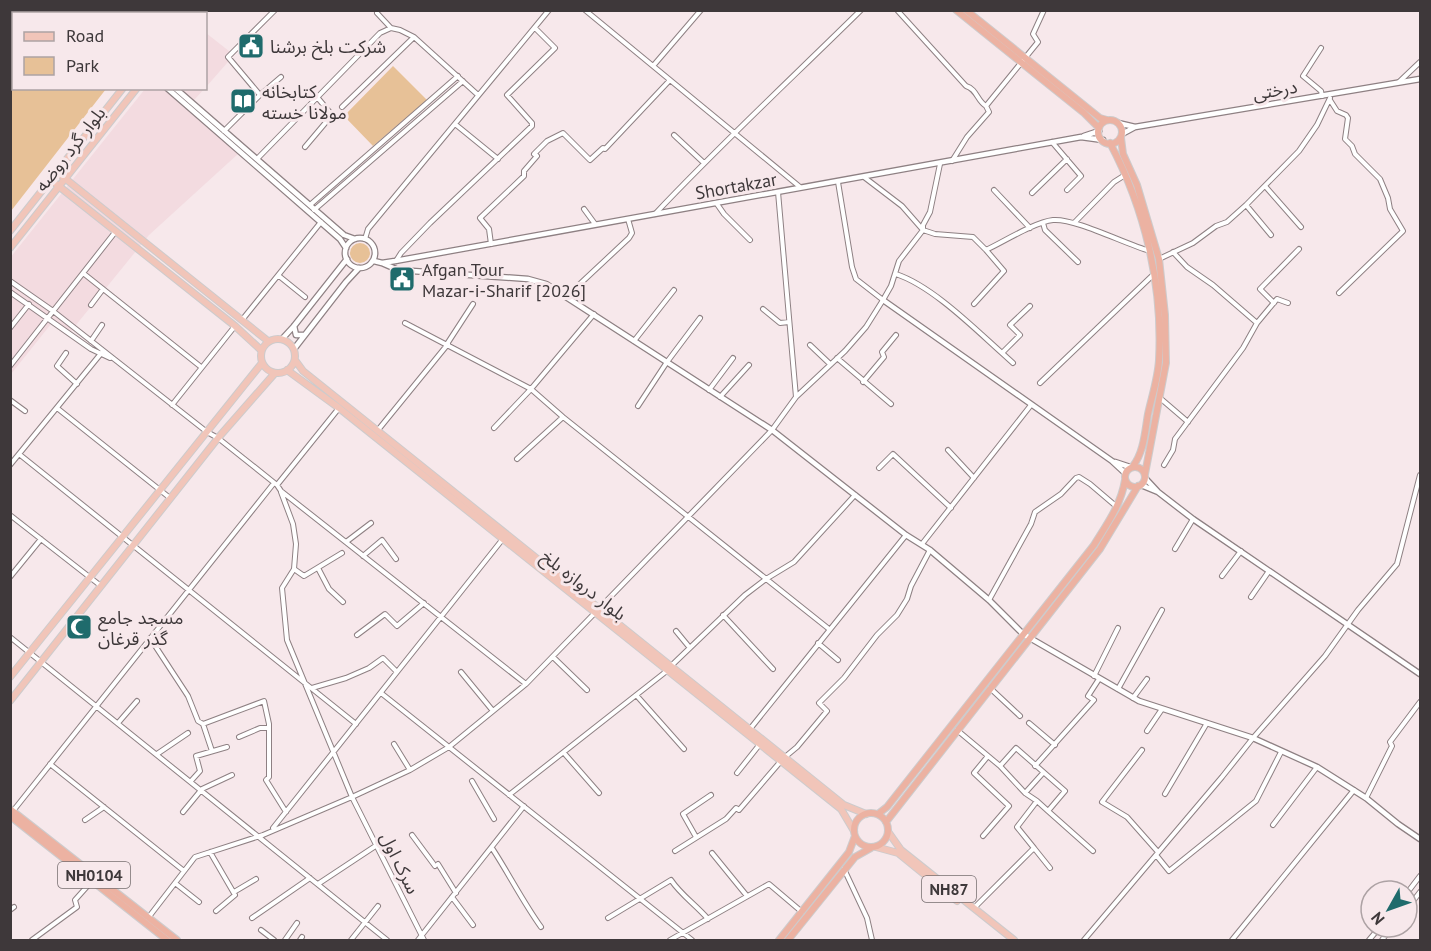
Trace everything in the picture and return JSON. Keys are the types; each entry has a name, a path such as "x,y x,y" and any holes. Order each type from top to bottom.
{"highway":[{"path":"779,940 849,852 857,820 866,814 878,814 887,807 1100,549 1142,481 1160,398 1166,363 1160,259 1137,184 1123,154 1118,123 1100,118 956,10"},
{"path":"966,10 1084,113 1099,130 1103,140 1110,143 1118,141 1121,136"},
{"path":"1099,130 1107,120"},
{"path":"886,822 990,688 1094,544 1117,507 1123,495 1128,472 1141,451 1159,362 1159,314 1151,251 1125,175 1110,143"},
{"path":"1128,472 1141,468 1142,481"},
{"path":"1128,472 1130,486 1142,481"},
{"name":"NH0104","path":"11,812 92,881 167,940"},
{"name":"NH0104","path":"11,812 177,940"},
{"name":"NH87","path":"878,814 886,822 889,832"},
{"path":"788,940 855,856 884,842 889,832"},
{"name":"NH87","path":"855,833 861,844 873,847"}],"main road":[{"name":"بلوار گرد روضه","path":"10,231 121,90"},
{"name":"بلوار گرد روضه","path":"123,90 130,96"},
{"name":"بلوار گرد روضه","path":"10,248 134,90"},
{"path":"57,172 268,341"},
{"path":"51,180 235,326 261,350"},
{"path":"282,339 294,349 295,360 287,370 275,373 267,370 262,363 261,350 268,341 282,339"},
{"name":"بلوار دروازه بلخ","path":"295,360 303,371 597,611"},
{"path":"10,677 262,363"},
{"name":"بلوار دروازه بلخ","path":"287,370 339,408 502,540 749,729 841,809 855,833"},
{"path":"10,701 218,438 275,373"},
{"name":"بلوار دروازه بلخ","path":"670,668 760,744 844,805 866,814"},
{"name":"NH87","path":"889,832 901,850 1014,940"},
{"name":"NH87","path":"873,847 898,854 1007,940"}],"street":[{"path":"260,94 228,57 275,10"},
{"path":"365,239 368,229 549,10"},
{"path":"585,10 801,188"},
{"path":"653,66 701,10"},
{"path":"654,214 861,10"},
{"path":"897,10 966,86 971,87 982,104 986,106 988,112 967,137 951,162"},
{"path":"986,106 1038,42 1033,34 1044,10"},
{"path":"377,13 391,28 414,38 478,95"},
{"path":"257,159 380,33 391,28"},
{"path":"395,261 430,223 533,125 507,95 555,48 535,28"},
{"path":"342,106 414,38"},
{"path":"1321,48 1303,76 1321,92 1322,96"},
{"path":"1400,81 1420,62"},
{"path":"310,205 458,76"},
{"path":"224,131 260,94 281,77"},
{"name":"درختی","path":"1135,127 1322,96 1330,97 1400,81 1420,79"},
{"path":"491,244 489,229 480,218 524,176 524,171 537,156 534,154 547,141 563,133 590,160 603,148 605,149 670,80"},
{"path":"315,210 463,81"},
{"path":"169,90 340,239 346,248 350,264 364,268 374,261 375,248 365,239 355,239 344,235 177,90"},
{"path":"305,147 332,115 317,97"},
{"path":"1160,259 1193,243 1216,226 1227,222 1246,205 1299,151 1317,125 1330,97"},
{"path":"1330,97 1338,111 1348,118 1346,139 1355,154 1380,178 1390,209 1403,231 1339,293"},
{"path":"1084,136 1092,128 1092,121"},
{"path":"1118,123 1135,127"},
{"path":"455,124 498,159"},
{"path":"1121,136 1135,127"},
{"path":"1084,136 1099,130"},
{"path":"674,135 704,163"},
{"name":"Shortakzar","path":"374,261 382,263 395,261 940,164 1084,136 1103,140"},
{"path":"1052,142 1081,176 1067,190"},
{"path":"1032,193 1067,159"},
{"path":"148,918 195,857 258,836 410,770 449,747 526,684 772,430 796,397 866,327 896,274 899,261 923,230 923,225 930,212 940,164"},
{"path":"1074,223 1107,188 1125,175"},
{"path":"864,177 902,206 923,230 935,234 973,237 986,250 1004,271 974,304"},
{"path":"838,182 856,279 1128,472"},
{"path":"1265,186 1301,227"},
{"path":"994,190 1030,228"},
{"path":"778,192 796,397"},
{"path":"717,204 750,240"},
{"path":"1246,205 1271,235"},
{"path":"584,209 595,225"},
{"path":"567,296 629,238 632,232 628,219"},
{"path":"986,250 1030,228 1055,220 1074,223 1129,245 1151,251"},
{"path":"242,320 321,222"},
{"path":"1043,223 1045,230 1078,262"},
{"path":"10,366 116,231"},
{"path":"346,248 355,239"},
{"path":"1274,303 1260,289 1299,249"},
{"path":"1173,252 1187,267 1213,285 1257,323"},
{"path":"282,339 347,259"},
{"path":"382,263 398,270 528,279 546,284 772,430 906,535 930,550 989,600 1026,636 1133,698 1253,738 1317,767 1354,789 1398,825 1420,838"},
{"path":"294,349 358,268"},
{"path":"83,273 201,368"},
{"path":"336,273 344,274 346,282"},
{"path":"896,274 909,278 932,294 1013,363"},
{"path":"1040,383 1154,274"},
{"path":"279,276 305,297"},
{"path":"10,281 53,311 91,341 102,353"},
{"path":"91,305 103,289"},
{"path":"634,341 674,290"},
{"path":"10,292 113,359 276,484 295,534 294,569 304,576 342,553"},
{"path":"1164,465 1173,450 1175,439 1243,348 1257,323 1279,299 1288,303"},
{"path":"10,328 29,304"},
{"path":"378,431 447,344 473,304"},
{"path":"1002,353 1020,335 1010,325 1030,306"},
{"path":"764,309 780,323 789,322"},
{"path":"494,428 531,389 595,314"},
{"path":"638,406 700,318"},
{"path":"405,322 531,389 687,517 829,629"},
{"path":"91,341 102,324"},
{"path":"172,405 235,326"},
{"path":"294,327 296,335 304,335"},
{"path":"863,382 884,357 882,352 896,334"},
{"path":"810,345 830,364"},
{"path":"66,353 57,366 76,384"},
{"path":"10,465 102,353"},
{"path":"709,390 733,358"},
{"path":"837,358 891,404"},
{"path":"720,397 749,365"},
{"path":"1160,398 1188,422"},
{"path":"10,400 25,411"},
{"path":"922,544 1031,405"},
{"path":"57,408 171,499"},
{"path":"11,812 189,589 339,408"},
{"path":"517,459 563,417"},
{"path":"948,450 974,477"},
{"path":"879,468 893,453 951,508"},
{"path":"19,454 356,724"},
{"path":"1084,940 1253,738 1325,656 1358,610 1397,564 1420,475"},
{"path":"989,600 1031,524 1035,512 1061,494 1076,478 1084,479 1117,507"},
{"path":"1142,481 1193,519 1420,674"},
{"path":"280,491 526,684"},
{"path":"509,795 637,696 670,668 723,615 766,579 794,562 855,495"},
{"path":"10,515 101,586"},
{"path":"1175,549 1193,519"},
{"path":"346,542 371,523"},
{"path":"749,729 906,535"},
{"path":"10,577 41,539"},
{"path":"363,556 382,540 396,559"},
{"path":"272,830 502,540"},
{"path":"675,851 726,819 735,808 739,810 783,759 797,747 827,711 819,703 844,678 877,635 897,615 930,550"},
{"path":"1222,576 1241,551"},
{"path":"318,568 328,589 343,602"},
{"name":"سرک اول","path":"294,569 282,588 287,640 352,797 421,939"},
{"path":"1251,597 1269,571"},
{"path":"357,635 385,614 397,626 424,603"},
{"path":"1118,690 1162,610"},
{"path":"723,615 773,669"},
{"path":"1035,766 1094,700 1088,696 1118,628"},
{"path":"675,631 690,648"},
{"path":"10,637 202,789 387,940"},
{"path":"150,638 188,696 198,721 204,724 212,751"},
{"path":"818,643 838,660"},
{"path":"553,657 587,690"},
{"path":"311,688 354,675 383,658 397,672"},
{"path":"461,672 493,711"},
{"path":"1133,698 1147,680"},
{"path":"990,688 1020,716"},
{"path":"381,693 692,940"},
{"path":"637,696 684,749"},
{"path":"118,723 137,701"},
{"path":"204,724 264,701 269,724 269,777 266,780 281,808 286,812"},
{"path":"1366,798 1392,746 1390,742 1420,702"},
{"path":"1147,731 1162,709"},
{"path":"1029,723 1055,745"},
{"path":"1166,794 1207,723"},
{"path":"238,736 260,728 268,728"},
{"path":"957,730 1000,766 1025,793 1093,851"},
{"path":"157,754 188,733"},
{"path":"394,744 410,770"},
{"path":"737,773 760,744"},
{"path":"191,781 200,771 196,756 227,747"},
{"path":"1000,766 1016,748 1065,791 1048,811"},
{"path":"1142,750 1102,802 1127,817 1169,871 1256,801 1281,752"},
{"path":"564,753 599,793"},
{"path":"984,836 1009,806 974,773 988,756"},
{"path":"50,764 184,871"},
{"path":"1273,825 1317,767"},
{"path":"1025,793 1043,773"},
{"path":"183,812 202,789 232,775"},
{"path":"472,781 494,819"},
{"path":"1232,940 1354,789"},
{"path":"696,837 683,813 711,795"},
{"path":"1037,801 1017,827 1050,868"},
{"path":"421,939 524,806"},
{"path":"86,820 104,807"},
{"path":"412,835 456,893"},
{"path":"318,884 377,845"},
{"path":"492,848 541,927"},
{"path":"974,909 1034,849"},
{"path":"210,852 234,892 234,897 216,911"},
{"path":"712,853 747,896"},
{"path":"844,869 867,918 872,940"},
{"path":"252,918 310,878"},
{"path":"234,892 256,879"},
{"path":"608,918 671,880 676,888 708,919"},
{"path":"32,940 77,907 74,901 92,881"},
{"path":"175,883 198,903"},
{"path":"670,940 769,884 802,912"},
{"path":"452,897 473,925"},
{"path":"351,940 378,906"},
{"path":"285,940 297,923"},
{"path":"261,930 274,940"}],"shaded area":[{"path":"176,10 179,12 56,12"},
{"path":"207,34 234,55 207,86"},
{"path":"144,90 203,90 187,108 239,153 149,235 67,336 51,324 11,374 10,258"}],"green space":[{"path":"11,15 12,90 105,90 11,211"},
{"path":"393,66 427,100 373,146 344,116"},
{"path":"360,243 367,246 370,253 367,260 360,263 353,260 350,253 353,246"}],"place":[{"name":"شرکت بلخ برشنا","path":"251,46"},
{"name":"کتابخانه مولانا خسته","path":"243,101"},
{"name":"Afgan Tour Mazar-i-Sharif [2026]","path":"402,279"},
{"name":"مسجد جامع گذر قرغان","path":"79,627"}]}
